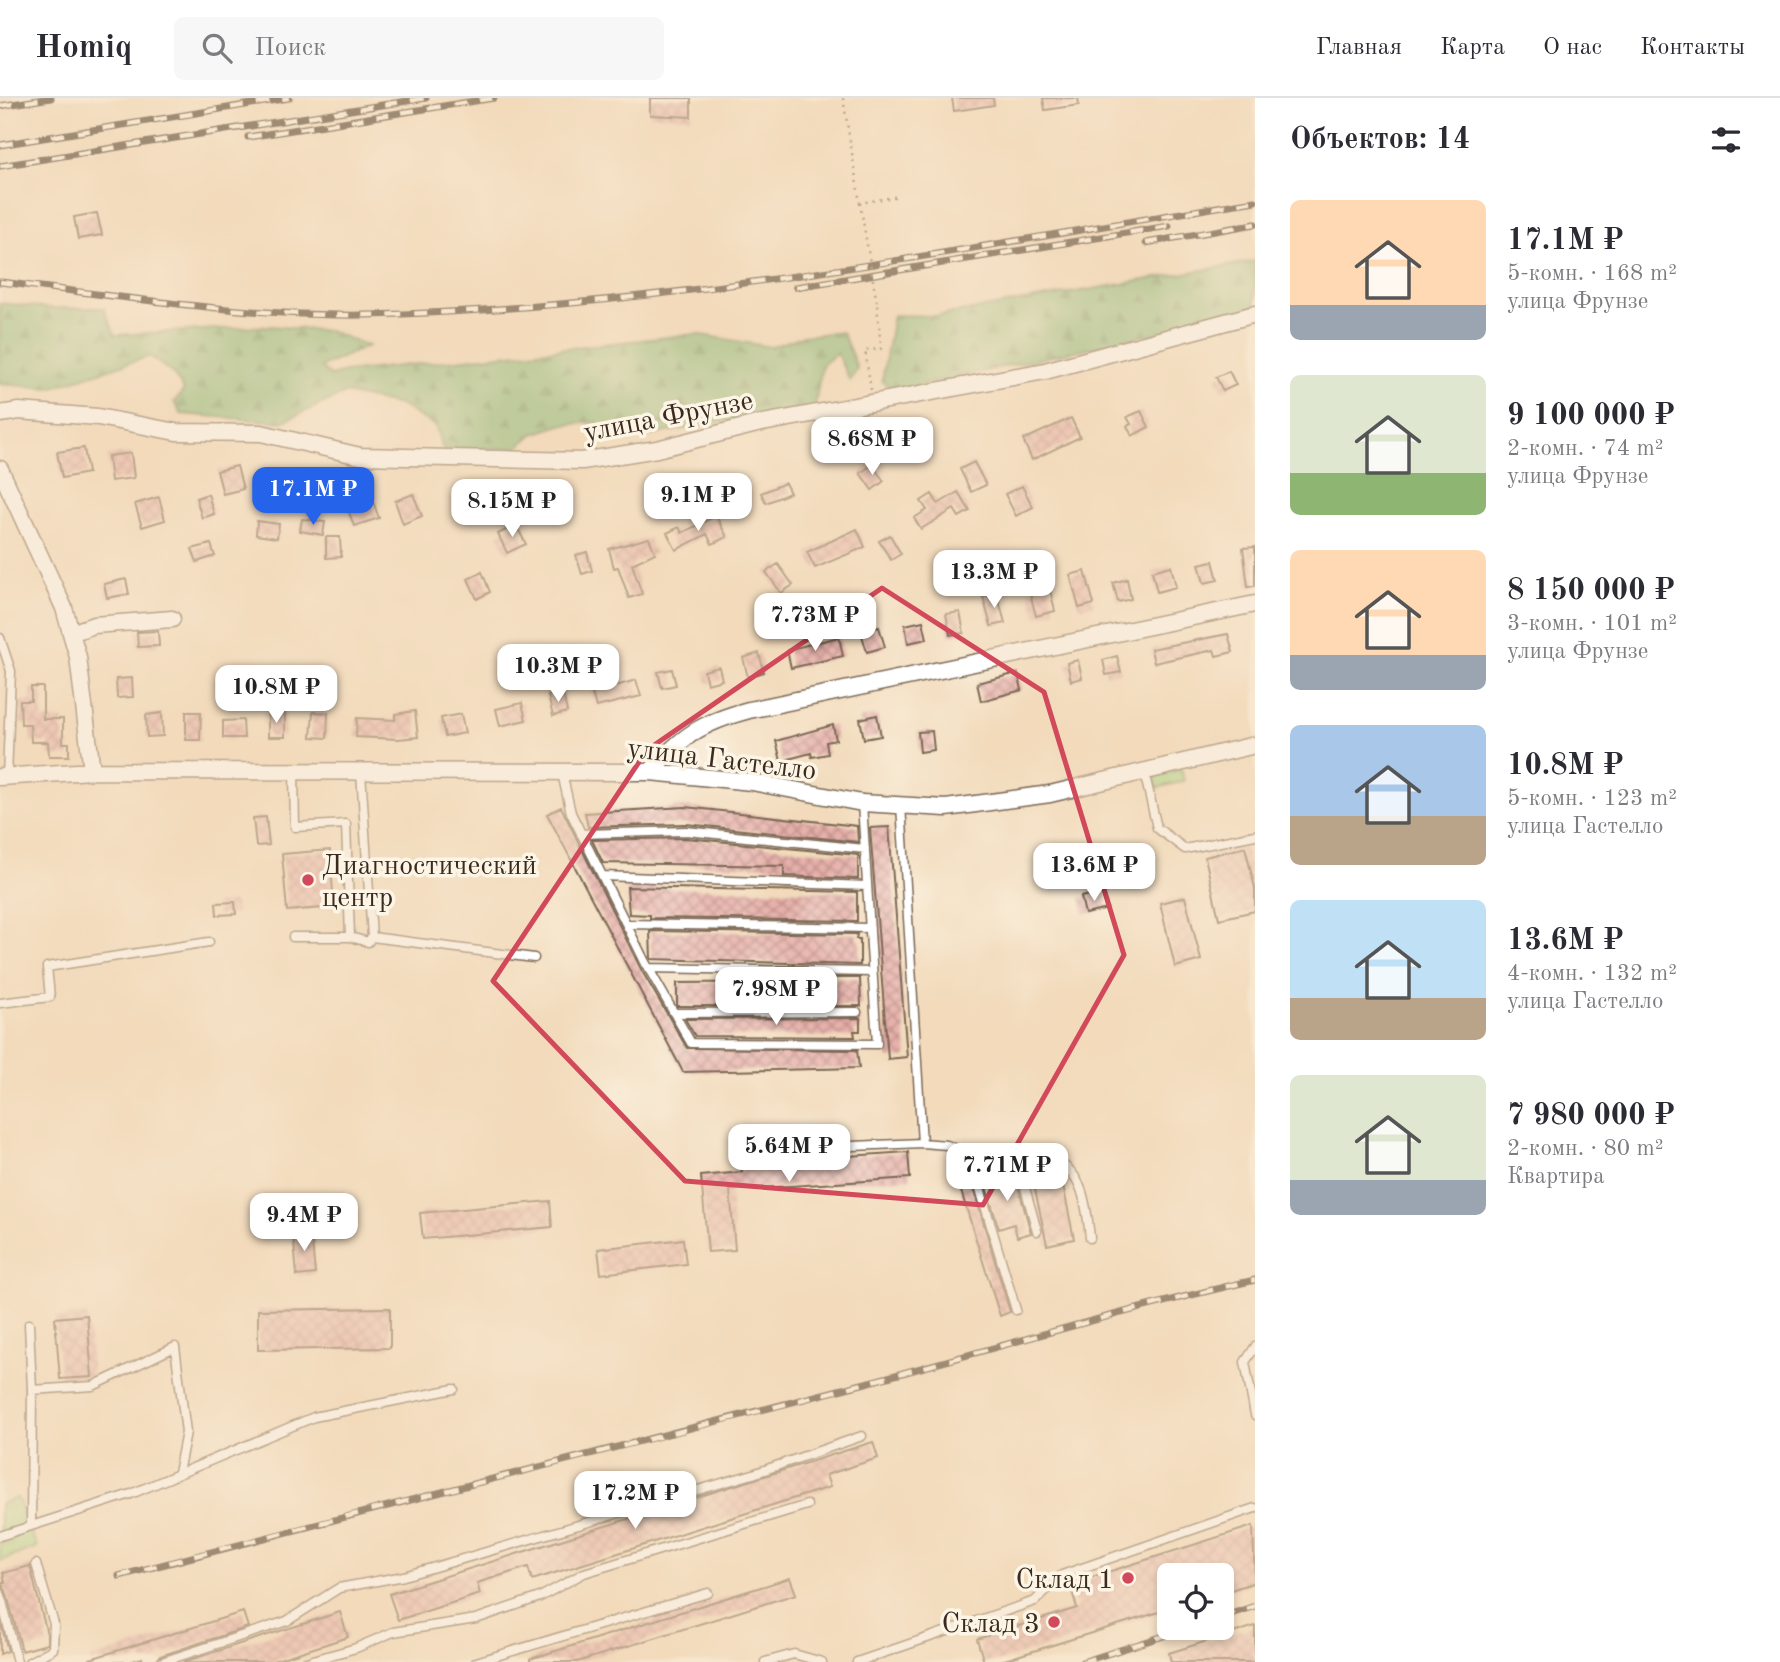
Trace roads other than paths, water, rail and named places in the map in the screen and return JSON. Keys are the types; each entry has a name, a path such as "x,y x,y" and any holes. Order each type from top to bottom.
{"street":[{"name":"улица Фрунзе","path":"0,414 19,411 98,417 176,432 261,433 359,456 582,460 657,449 757,424 1045,371 1255,314"},
{"path":"0,469 64,608 78,657 92,771"},
{"path":"650,772 675,744 710,721 749,710 1255,604"},
{"path":"71,633 94,625 172,619"},
{"name":"улица Гастелло","path":"4,777 92,771 650,772 752,782 862,803 946,808 1050,794 1255,745"}],"lane":[{"path":"0,638 11,671 4,777"},
{"path":"1144,770 1157,828 1185,849 1255,835"},
{"path":"294,772 295,827 346,824 350,937"},
{"path":"293,937 350,937 368,942 373,937 361,772"},
{"path":"562,773 571,813 581,834 648,968 691,1043 877,1044 862,803"},
{"path":"901,805 922,1143"},
{"path":"581,834 686,831 865,849"},
{"path":"603,876 867,886"},
{"path":"627,924 870,928"},
{"path":"373,937 534,958"},
{"path":"0,1003 50,997 47,967 209,942"},
{"path":"648,968 872,972"},
{"path":"674,1013 857,1012"},
{"path":"739,1151 922,1143 947,1145 970,1155 1014,1165 1048,1160 1067,1169 1085,1194 1090,1238"},
{"path":"970,1155 1016,1310"},
{"path":"1014,1165 1024,1184 1037,1231"},
{"path":"29,1324 33,1390 31,1526"},
{"path":"33,1390 93,1386 175,1346 186,1432 178,1473"},
{"path":"1255,1347 1245,1362 1255,1415"},
{"path":"0,1536 131,1494 314,1418 454,1389"},
{"path":"162,1662 287,1621 339,1588 404,1576 753,1474 862,1436"},
{"path":"306,1662 356,1648 393,1632 476,1619 540,1597 584,1573 807,1505"},
{"path":"857,1662 1035,1601 1062,1575 1255,1508"},
{"path":"29,1662 53,1649 54,1624 36,1564"},
{"path":"476,1662 708,1592"},
{"path":"0,1593 17,1662"},
{"path":"765,1662 794,1654 821,1662"}],"railway":[{"path":"0,106 51,98"},
{"path":"0,145 289,98"},
{"path":"0,166 426,98"},
{"path":"248,137 494,98"},
{"path":"0,282 275,313 367,315 479,310 702,289 924,256 1255,201"},
{"path":"1146,243 1255,224"},
{"path":"796,287 1169,226"},
{"path":"119,1576 1255,1280"},
{"path":"1234,1613 1255,1606"},
{"path":"1082,1662 1157,1638"}],"place":[{"name":"Диагностический центр","path":"308,880"},
{"name":"Склад 1","path":"1128,1578"},
{"name":"Склад 3","path":"1054,1622"}]}
